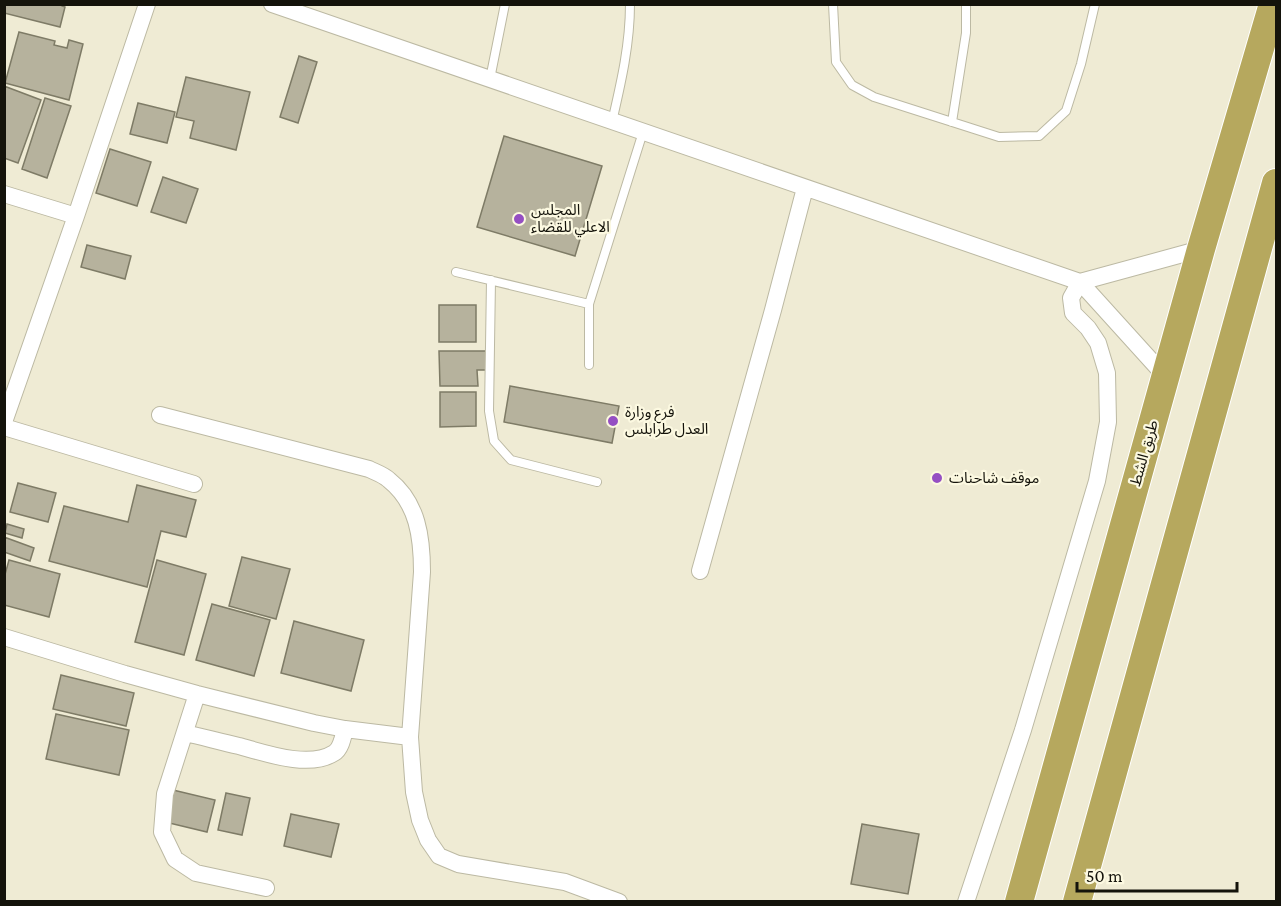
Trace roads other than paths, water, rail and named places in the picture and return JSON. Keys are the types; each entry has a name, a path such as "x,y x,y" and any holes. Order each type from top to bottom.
{"highway":[{"name":"طريق الشط","path":"1019,902 1201,249 1273,4"},
{"path":"1077,902 1276,183"}],"street":[{"path":"4,422 147,4"},
{"path":"272,4 1080,282 1166,377"},
{"path":"700,571 774,309 805,188"},
{"path":"4,194 76,216"},
{"path":"966,902 1040,673 1096,481 1108,422 1107,373 1098,343 1088,328 1073,313 1071,298 1080,282 1201,249"},
{"path":"160,415 369,469 389,480 407,499 417,522 422,555 410,737 414,792 420,820 428,840 439,856 458,864 565,882 619,902"},
{"path":"4,427 194,484"},
{"path":"4,637 197,694 314,723 410,737"},
{"path":"197,694 165,794 162,832 175,858 196,873 266,888"},
{"path":"185,733 279,756 312,759 324,758 336,752 345,729"}],"lane":[{"path":"490,79 505,4"},
{"path":"612,122 626,59 630,4"},
{"path":"833,4 836,62 852,85 874,97 999,137 1040,136 1066,111 1081,64 1095,4"},
{"path":"952,122 966,33 966,4"},
{"path":"589,365 589,304 643,132"},
{"path":"456,272 589,304"},
{"path":"491,280 489,411 494,441 511,460 597,482"}],"place":[{"name":"المجلس الاعلي للقضاء","path":"519,219"},
{"name":"فرع وزارة العدل طرابلس","path":"613,421"},
{"name":"موقف شاحنات","path":"937,478"}]}
